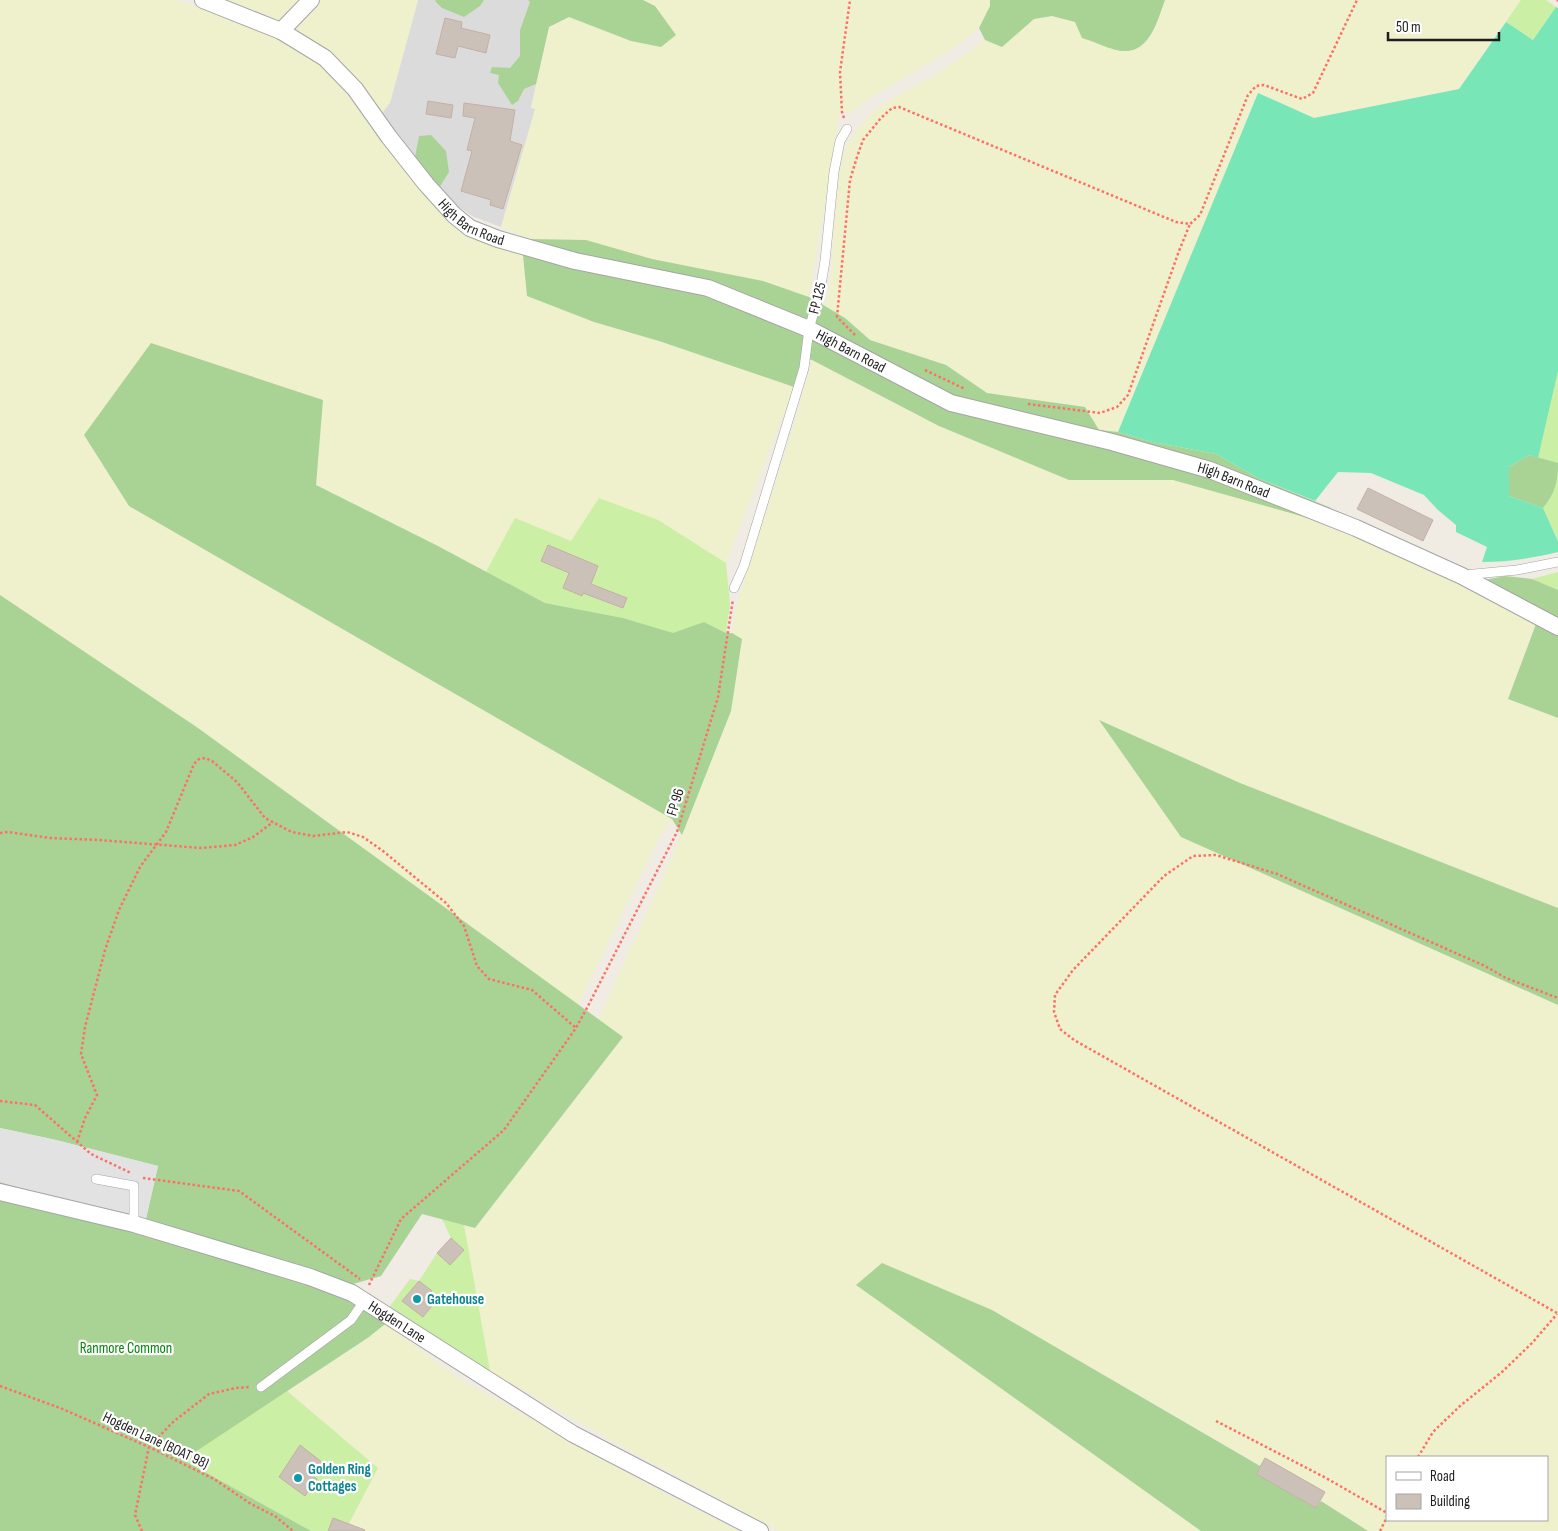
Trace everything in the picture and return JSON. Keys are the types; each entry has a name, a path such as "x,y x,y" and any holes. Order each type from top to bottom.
{"street":[{"name":"High Barn Road","path":"203,0 281,32 325,58 355,89 389,137 426,184 470,228 498,239 575,261 708,288 809,329 951,403 1112,442 1210,470 1356,528 1462,576 1558,627"},
{"path":"281,32 312,0"},
{"name":"Hogden Lane","path":"0,1192 134,1224 310,1277 352,1293 367,1293 573,1434 760,1531"}],"lane":[{"name":"FP 125","path":"734,588 744,566 804,368 809,329 820,291 825,261 834,172 840,141 847,129"},
{"path":"1462,576 1517,570 1558,562"},
{"path":"96,1179 134,1186 134,1224"},
{"path":"261,1387 351,1320 367,1293"}],"path":[{"path":"847,129 842,112 840,72 850,0"},
{"path":"1024,404 1100,413 1116,407 1128,395 1179,251 1190,224 1200,215 1248,95 1256,86 1264,85 1302,100 1313,93 1356,0"},
{"path":"858,338 837,317 850,180 863,140 892,108 899,107 1176,222 1190,224"},
{"path":"918,367 969,391"},
{"name":"FP 96","path":"367,1293 401,1219 504,1130 576,1028 588,1006 677,832 718,696 734,588"},
{"path":"77,1142 85,1118 97,1095 81,1054 85,1027 99,973 119,910 140,867 166,832 187,779 194,764 199,759 205,758 212,761 248,794 262,815 292,832 313,836 347,832 362,838 383,851 446,903 464,926 477,966 489,979 532,990 576,1028"},
{"path":"0,833 8,832 50,838 201,848 236,845 253,837 273,822"},
{"path":"1419,1456 1433,1432 1534,1342 1558,1313 1074,1040 1060,1028 1054,1012 1055,995 1073,970 1164,876 1194,856 1216,855 1277,874 1485,966 1506,978 1558,998"},
{"path":"0,1101 35,1106 91,1154 145,1179 239,1191 367,1293"},
{"name":"Hogden Lane (BOAT 98)","path":"0,1386 60,1408 149,1447 214,1479 251,1504 275,1516 293,1531"},
{"path":"142,1531 135,1515 149,1447 173,1422 209,1394 236,1388 261,1387"},
{"path":"1216,1421 1326,1478 1386,1512"},
{"path":"1380,1531 1386,1519"}],"shaded area":[{"path":"418,0 555,0 531,107 536,109 501,227 472,216 448,200 382,113 390,102"},
{"path":"0,1128 158,1166 145,1223 0,1182"}],"green space":[{"path":"0,0 175,0 238,21 303,52 326,68 408,172 466,234 523,255 527,296 594,322 659,341 794,387 726,563 658,520 571,542 514,519 486,572 316,485 129,506 672,819 661,834 578,1005 198,728 0,595"},
{"path":"226,0 418,0 390,103 382,113 366,90 335,56 281,21"},
{"path":"436,0 484,0 480,6 464,17 442,8"},
{"path":"528,0 643,0 655,6 676,35 661,47 631,41 569,17 549,27 536,84 524,89 518,101 512,105 498,83 499,75 490,73 492,67 510,68 520,56 520,30 530,2"},
{"path":"555,0 990,0 990,6 979,28 955,47 865,101 850,113 840,112 809,297 763,281 652,259 586,240 530,239 501,227 535,109 531,108"},
{"path":"990,0 1165,0 1156,25 1146,41 1140,47 1123,51 1082,38 1075,22 1052,16 1034,19 1002,47 985,40 979,28 990,6"},
{"path":"1165,0 1521,0 1459,89 1313,118 1258,93 1118,432 1099,430 1085,407 987,393 946,365 870,340 845,318 825,306 830,285 837,180 847,145 859,127 875,109 941,71 985,40 1002,47 1034,19 1052,16 1075,22 1123,51 1136,49 1149,39"},
{"path":"1521,0 1546,0 1556,7 1533,40 1506,22"},
{"path":"1556,7 1558,8 1558,371 1538,458 1529,455 1509,467 1509,496 1543,508 1558,541 1558,552 1520,559 1482,562 1487,547 1456,532 1456,525 1424,495 1371,473 1338,472 1315,501 1258,478 1216,454 1152,442 1118,432 1258,93 1314,118 1459,89 1506,22 1533,40"},
{"path":"431,135 446,151 449,172 439,188 415,157 419,136"},
{"path":"530,239 586,240 652,259 763,281 809,297 845,318 870,340 946,365 987,393 1085,407 1099,430 1118,432 1152,442 1216,454 1258,478 1331,508 1326,523 1173,480 1069,480 939,426 812,360 802,357 794,387 659,341 594,322 527,296 523,255"},
{"path":"151,343 323,400 316,485 436,545 545,603 623,618 673,633 704,622 742,639 731,711 682,835 672,819 129,506 84,435"},
{"path":"812,360 939,426 1069,480 1173,480 1326,523 1400,555 1536,624 1508,699 1558,718 1558,908 1240,783 1099,720 1181,837 1558,1005 1558,1531 1368,1531 1321,1501 1316,1508 1256,1474 1260,1465 992,1310 856,1285 1201,1531 779,1531 632,1452 490,1371 464,1225 475,1228 623,1037 598,1020 682,835 731,711 742,639 732,633 735,610 795,421"},
{"path":"1558,371 1558,540 1543,508 1509,496 1538,457"},
{"path":"1529,455 1558,463 1555,487 1543,508 1509,496 1509,467"},
{"path":"599,498 658,520 726,563 730,604 726,633 704,622 673,634 623,618 545,603 486,572 515,518 571,541"},
{"path":"1558,572 1558,590 1532,579"},
{"path":"1505,576 1532,579 1558,590 1558,621 1484,580"},
{"name":"Ranmore Common","path":"0,595 198,728 623,1037 475,1228 422,1214 381,1276 353,1284 385,1324 369,1337 183,1460 311,1531 0,1531 0,1182 145,1223 158,1166 0,1128"},
{"path":"1536,624 1558,634 1558,718 1508,699"},
{"path":"1099,720 1240,783 1558,908 1558,1005 1181,837"},
{"path":"442,1219 464,1225 490,1371 388,1309 410,1279 419,1281 437,1253 450,1264 464,1250 451,1238"},
{"path":"882,1263 992,1310 1260,1466 1256,1474 1316,1508 1321,1501 1368,1531 1201,1531 856,1285"},
{"path":"385,1324 456,1377 663,1493 738,1531 345,1531 378,1468 287,1391 369,1337"},
{"path":"287,1391 378,1468 345,1531 311,1531 182,1460"}],"building":[{"path":"445,18 462,22 461,28 490,35 486,53 458,46 455,58 436,54"},
{"path":"428,101 453,105 451,118 426,114"},
{"path":"464,103 515,110 510,141 522,145 503,209 490,205 491,200 461,191 472,151 467,150 475,118 463,116"},
{"path":"1368,488 1433,520 1423,541 1357,509"},
{"path":"548,545 598,566 591,584 627,598 623,608 583,593 582,596 563,588 569,573 541,561"},
{"path":"451,1238 464,1250 450,1265 437,1253"},
{"name":"Gatehouse","path":"419,1281 432,1291 428,1297 435,1302 423,1317 402,1301"},
{"path":"300,1445 323,1463 313,1476 317,1479 305,1496 279,1477"},
{"path":"1265,1458 1325,1492 1316,1508 1256,1474"},
{"path":"333,1518 365,1530 328,1531"}],"place":[{"name":"Gatehouse","path":"417,1299"},
{"name":"Golden Ring Cottages","path":"298,1478"}]}
